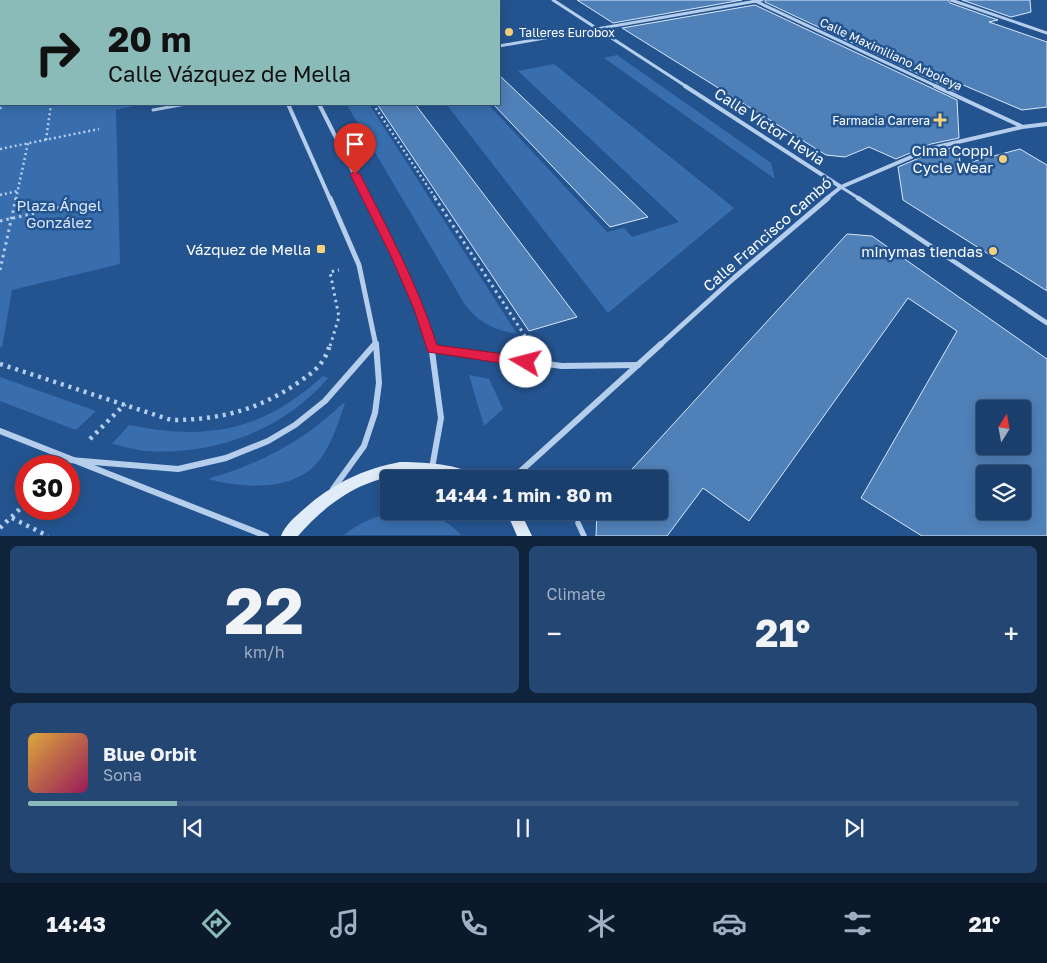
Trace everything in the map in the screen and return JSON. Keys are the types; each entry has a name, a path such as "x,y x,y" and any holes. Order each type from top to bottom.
{"main road":[{"path":"288,536 304,516 329,495 362,477 397,468 432,468 439,470"},
{"path":"517,520 525,536"}],"street":[{"name":"Calle Víctor Hevia","path":"553,0 1047,323"},
{"path":"500,46 762,0"},
{"path":"951,0 1047,33"},
{"name":"Calle Maximiliano Arboleya","path":"754,1 1022,127"},
{"path":"288,105 359,265 376,343 379,383 375,413 364,446 329,495"},
{"path":"320,105 396,256 420,309 432,349 441,418 432,468"},
{"name":"Calle Francisco Cambó","path":"522,470 734,278 841,187 932,148 1022,127 1047,124"},
{"path":"80,461 178,469 226,458 268,441 295,424 325,401 376,343"},
{"path":"432,349 562,366 638,365"},
{"path":"0,431 58,455"},
{"path":"80,464 183,501 266,536"},
{"path":"578,522 584,536"}],"lane":[{"path":"153,110 180,105"}],"path":[{"path":"46,140 52,105"},
{"path":"374,105 523,332"},
{"path":"0,149 99,129"},
{"path":"0,270 28,143"},
{"path":"0,195 18,191"},
{"path":"0,220 89,202"},
{"path":"0,364 171,420 197,421 221,419 245,412 285,393 321,366 330,350 339,317 330,272 359,265"},
{"path":"75,455 125,404"},
{"path":"0,528 15,515"},
{"path":"12,518 48,536"}],"green space":[{"path":"617,55 771,163 775,179 604,58"},
{"path":"554,64 734,208 608,313 447,105 489,105 607,232 624,228 632,237 679,222 518,71"},
{"name":"Plaza Ángel González","path":"0,105 134,105 116,110 120,264 12,290 2,348 0,347"},
{"path":"347,105 370,105 517,334 501,330 480,320 464,303"},
{"path":"469,375 489,379 503,409 484,426"},
{"path":"323,376 328,378 290,412 246,436 197,449 171,451 142,450 112,444 129,425 184,432 209,431 233,427 256,420 300,395"},
{"path":"0,377 96,411 76,430 0,401"},
{"path":"345,403 334,434 322,457 306,472 294,479 280,483 250,486 208,479 245,466 280,450 312,429"},
{"path":"380,516 380,520 443,520 461,535 344,535 358,525"}],"building":[{"path":"577,0 742,0 613,23"},
{"path":"765,0 948,0 950,3 998,20 989,22 1047,42 1047,107 1022,110 956,82 957,92 765,2"},
{"path":"962,0 1030,0 1031,12 1011,17"},
{"path":"755,5 957,100 959,138 931,144 896,159 869,147 845,157 826,155 622,28"},
{"path":"500,76 648,217 610,227 494,105 500,105"},
{"path":"378,105 416,105 577,317 529,331"},
{"path":"959,146 960,165 1020,149 1047,165 1047,291 903,200 898,167 933,152"},
{"path":"847,234 872,236 1047,359 1047,536 922,536 861,498 957,331 908,298 749,521 703,488 667,536 596,536 597,520 668,520 668,470 631,470"}],"place":[{"name":"Talleres Eurobox","path":"509,32"},
{"name":"Farmacia Carrera","path":"940,120"},
{"name":"Cima Coppi Cycle Wear","path":"1003,159"},
{"name":"Vázquez de Mella","path":"321,249"},
{"name":"minymas tiendas","path":"993,251"}],"route":[{"path":"355,174 420,309 432,349 526,362"}]}
